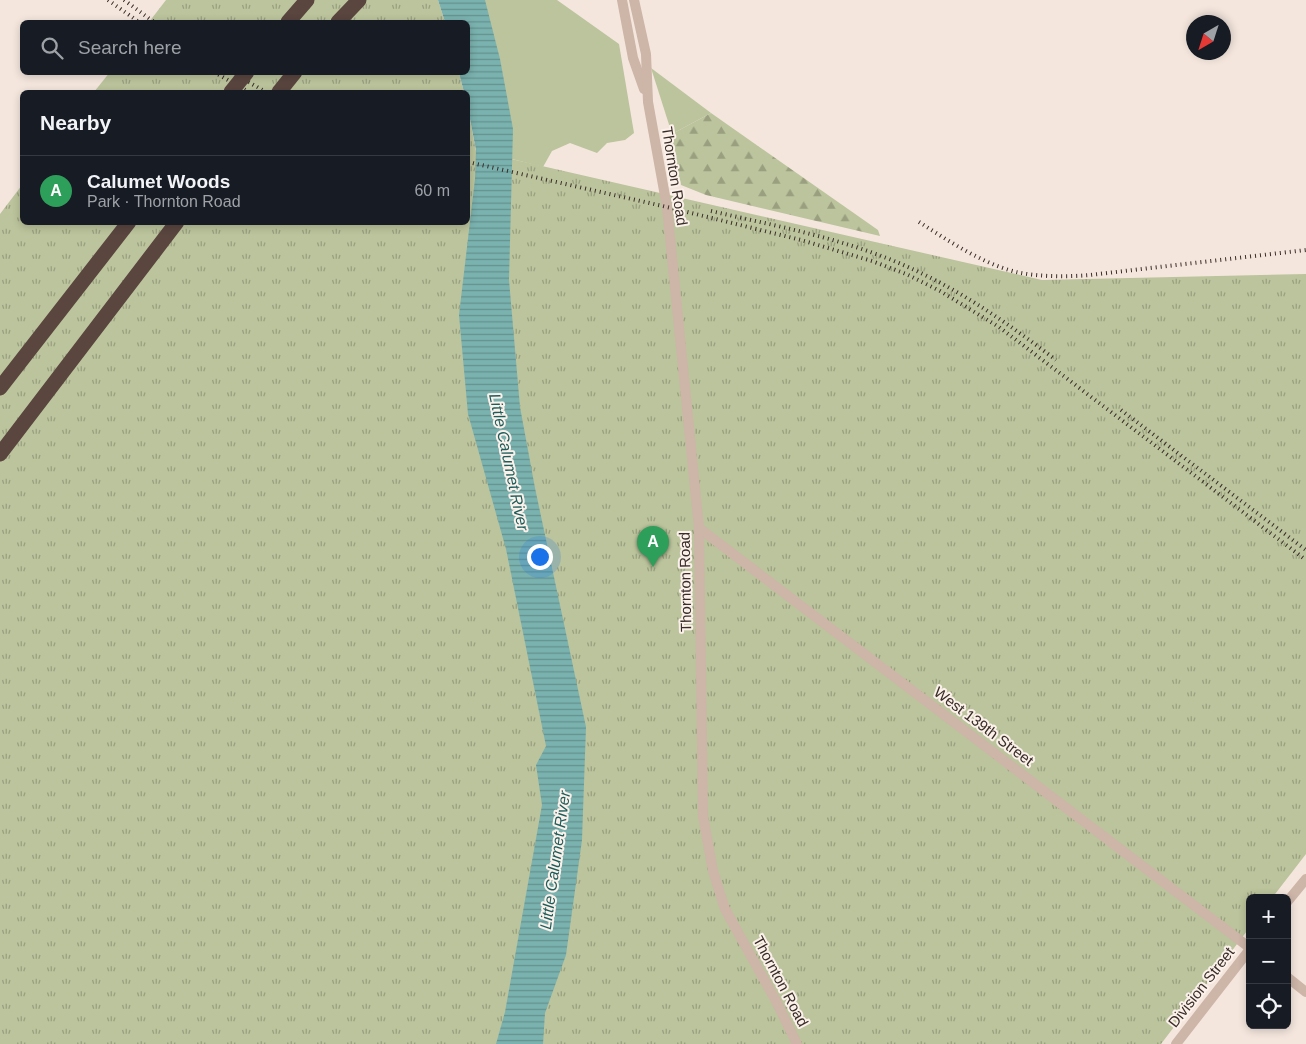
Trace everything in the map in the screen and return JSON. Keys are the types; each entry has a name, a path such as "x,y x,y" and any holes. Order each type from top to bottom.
{"highway":[{"path":"290,20 307,0"},
{"path":"340,20 359,0"},
{"path":"233,90 245,75"},
{"path":"281,90 293,75"},
{"path":"0,388 127,225"},
{"path":"0,454 175,225"}],"street":[{"name":"Thornton Road","path":"622,0 633,58 648,102"},
{"name":"Thornton Road","path":"634,0 646,54 648,102 667,207 699,528 703,816 713,871 726,908 797,1044"},
{"name":"West 139th Street","path":"699,528 1246,946"},
{"path":"1291,897 1306,879"},
{"name":"Division Street","path":"1176,1044 1246,954"},
{"path":"1291,980 1306,992"}],"green space":[{"path":"166,0 438,0 444,20 151,20"},
{"path":"481,0 557,0 619,44 634,133 625,140 607,143 597,153 570,143 552,151 543,167 512,159 511,133"},
{"path":"651,68 711,113 672,134"},
{"path":"108,75 460,75 463,90 96,90"},
{"path":"711,113 878,230 880,236 706,195 681,185 671,153 672,134"},
{"path":"470,120 476,151 1042,280 1306,274 1306,854 1275,894 1246,894 1246,932 1161,1044 0,1044 0,214 20,188 20,225 470,225"}],"water":[{"name":"Little Calumet River","path":"438,0 485,0 500,59 513,129 509,280 520,407 535,488 586,727 582,840 566,955 545,1013 543,1044 496,1044 505,1012 542,805 536,765 546,746 506,549 468,414 459,315 475,179 476,150 470,119 470,90 463,90 460,75 470,75 470,20 444,20"}],"railway":[{"path":"108,0 136,20"},
{"path":"124,0 151,20"},
{"path":"219,75 246,90"},
{"path":"236,75 262,90"},
{"path":"470,162 667,207 801,240 872,261 906,274 940,291 999,327 1306,560"},
{"path":"711,211 827,238 894,261 937,281 978,305 1056,360"},
{"path":"919,222 966,251 990,263 1016,272 1043,276 1090,275 1306,250"},
{"path":"1121,410 1306,550"}],"place":[{"name":"Calumet Woods","path":"653,567"}]}
